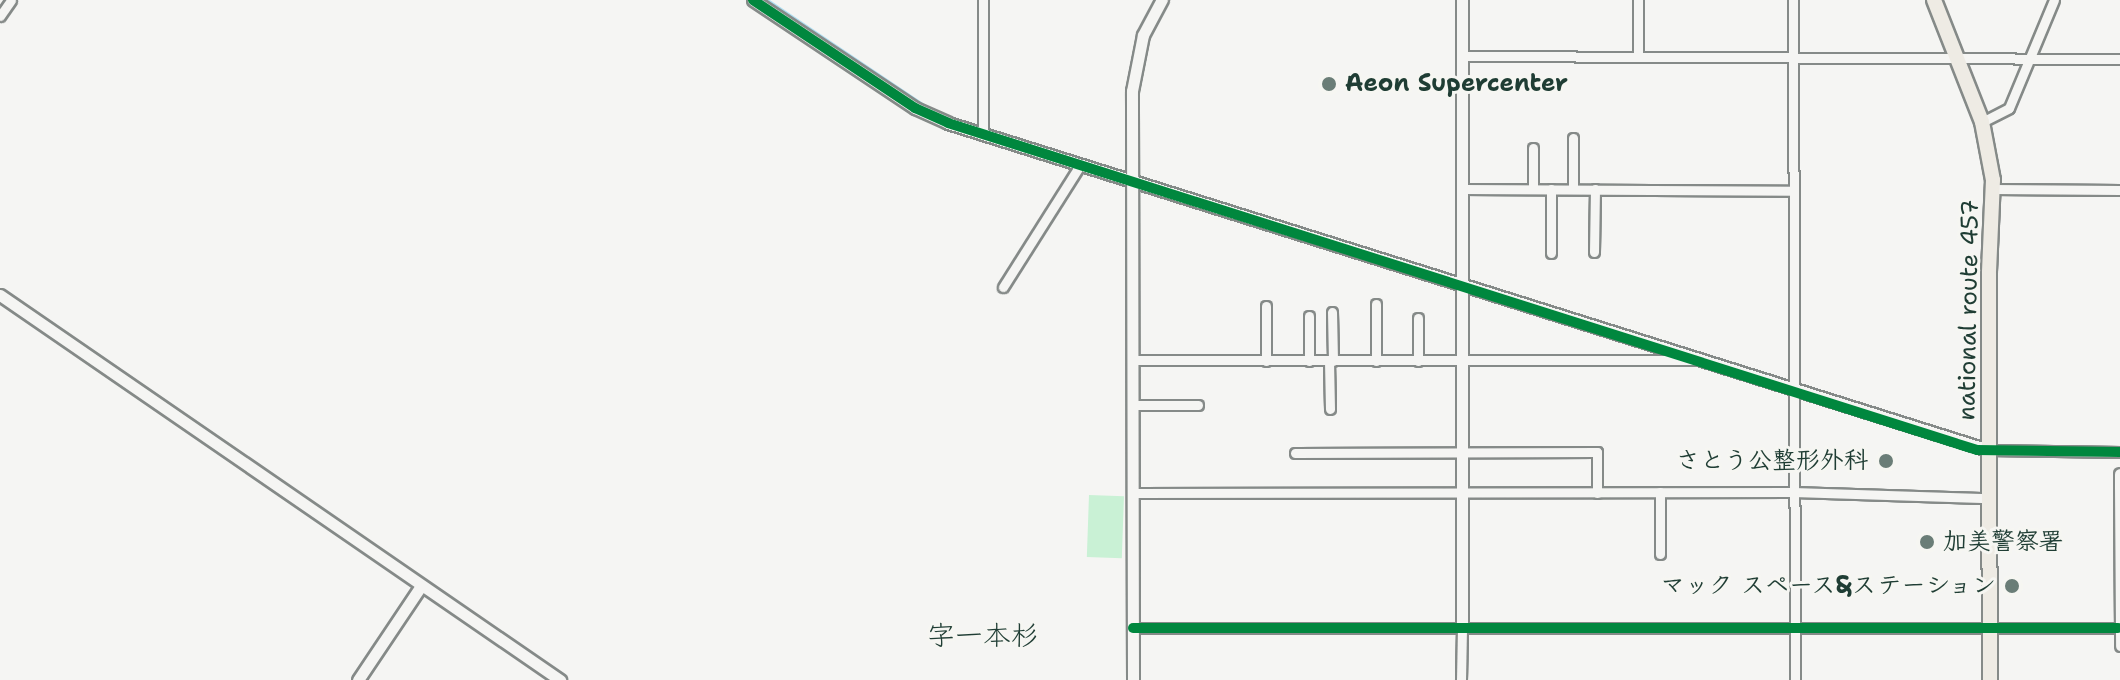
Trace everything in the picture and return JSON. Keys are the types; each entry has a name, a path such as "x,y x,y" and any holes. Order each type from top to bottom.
{"highway":[{"name":"national route 457","path":"1934,0 1982,122 1993,189 1988,450 1990,680"}],"street":[{"path":"0,16 11,0"},
{"path":"753,0 915,108 1133,183 1988,450 2120,452"},
{"path":"983,0 984,130"},
{"path":"1133,680 1133,73 1143,35 1162,0"},
{"path":"1461,680 1462,0"},
{"path":"1638,0 1638,57"},
{"path":"1793,0 1795,680"},
{"path":"1982,122 2009,108 2054,0"},
{"path":"1463,56 2120,59"},
{"path":"1573,138 1573,189"},
{"path":"1533,148 1533,189"},
{"path":"1003,287 1080,165"},
{"path":"1463,189 1794,191"},
{"path":"1551,189 1551,253"},
{"path":"1594,252 1595,189"},
{"path":"1993,189 2120,190"},
{"path":"0,295 560,680"},
{"path":"1376,304 1376,361"},
{"path":"1266,306 1266,361"},
{"path":"1330,409 1332,312"},
{"path":"1309,316 1309,361"},
{"path":"1418,318 1418,361"},
{"path":"1133,360 1693,360"},
{"path":"1134,405 1198,405"},
{"path":"1295,453 1597,452 1597,493"},
{"path":"2120,482 2120,646"},
{"path":"1660,492 1660,554"},
{"path":"1134,493 1793,492 1989,498"},
{"path":"358,680 421,586"},
{"path":"1133,628 2118,628"}],"green space":[{"path":"1089,495 1124,496 1122,558 1087,557"}],"waterway":[{"path":"768,0 932,110"},
{"path":"945,116 980,127"},
{"path":"987,129 1053,150"}],"cycle path":[{"path":"753,0 915,108 948,123 1977,450 2120,452"},
{"path":"1133,628 2118,628"}],"place":[{"name":"Aeon Supercenter","path":"1329,84"},
{"name":"さとう公整形外科","path":"1886,461"},
{"name":"加美警察署","path":"1927,542"},
{"name":"マック スペース&ステーション","path":"2012,586"}],"district":[{"name":"字一本杉","path":"983,635"}]}
